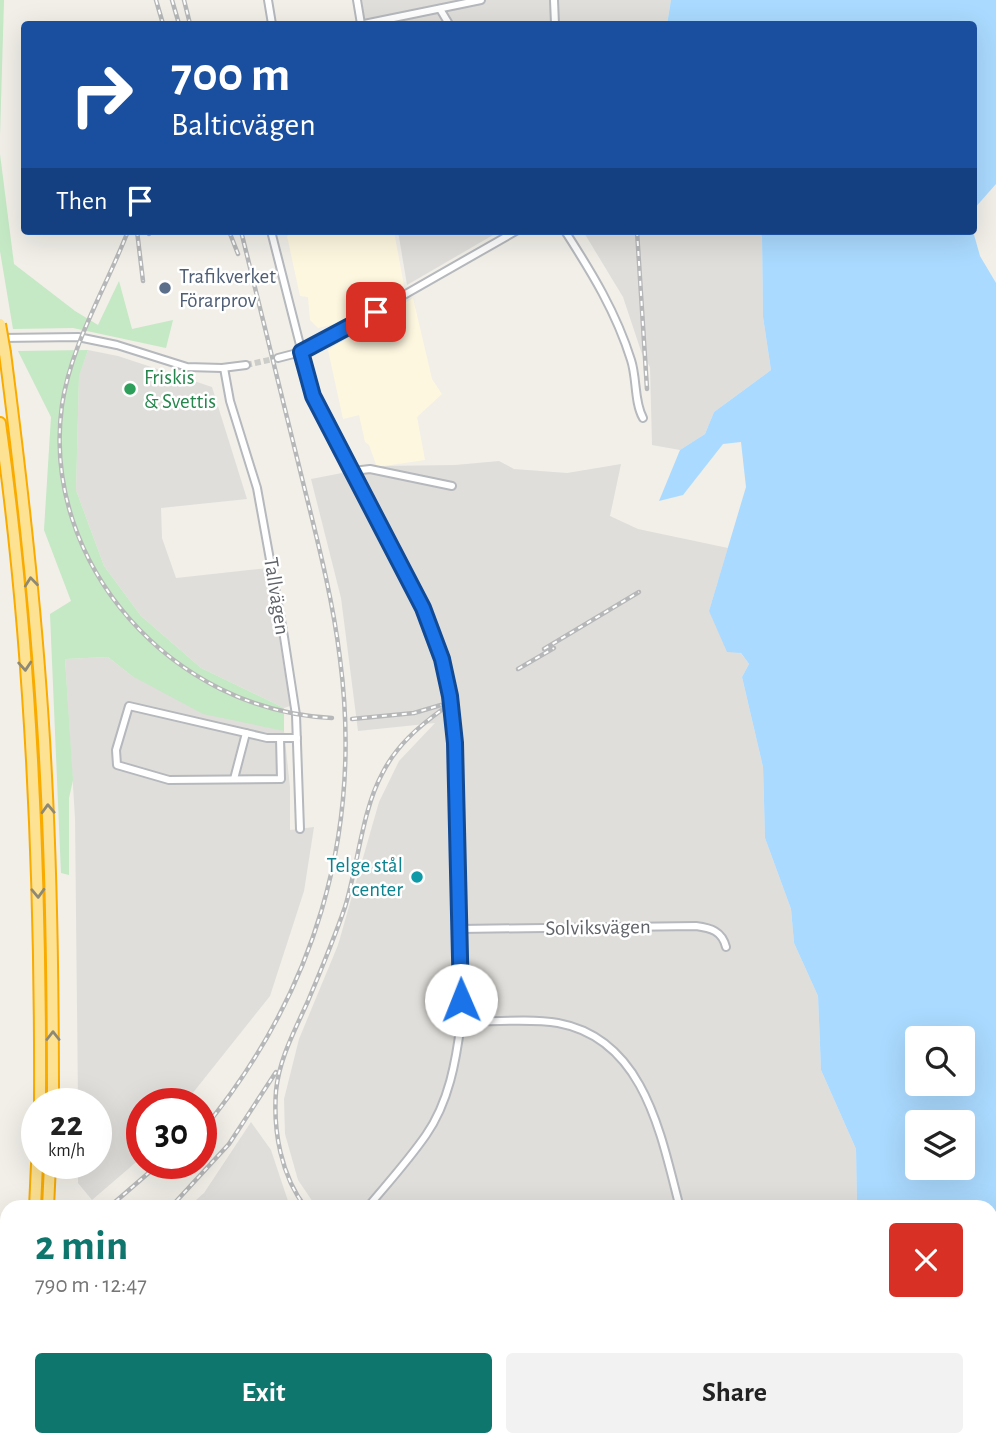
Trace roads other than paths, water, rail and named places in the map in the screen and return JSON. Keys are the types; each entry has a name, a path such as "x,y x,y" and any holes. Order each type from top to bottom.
{"highway":[{"path":"0,324 34,608 46,774 53,1088"},
{"path":"0,423 20,598 33,775 40,1088"},
{"path":"0,457 7,488"},
{"path":"35,1200 36,1179"},
{"path":"48,1200 49,1179"}],"street":[{"path":"268,0 272,21"},
{"path":"357,0 361,21"},
{"path":"378,21 481,0"},
{"path":"554,0 555,21"},
{"path":"440,9 447,21"},
{"path":"272,235 313,396 423,608 442,659 450,696 455,743 461,1021 455,1066 443,1101 427,1134 373,1200"},
{"path":"278,358 301,352 402,298 509,235"},
{"path":"567,235 617,317 636,379 643,418"},
{"path":"0,338 91,339 187,367 224,368 246,365"},
{"name":"Tallvägen","path":"224,368 230,401 257,488 266,532 296,715 300,829"},
{"path":"353,471 370,469 452,486"},
{"path":"281,738 281,779 169,780 117,765 116,750 129,706 246,733 297,738"},
{"path":"234,779 246,733"},
{"name":"Solviksvägen","path":"460,929 696,926 712,928 720,934 726,947"},
{"path":"461,1021 555,1023 577,1028 603,1041 623,1059 647,1096 678,1200"}],"water":[{"path":"671,0 996,0 996,184 977,205 977,21 668,21"},
{"path":"761,235 974,235 980,256 996,283 996,1200 857,1200 856,1149 821,1070 818,996 794,943 791,909 765,838 763,767 742,677 749,664 741,653 727,652 709,611 746,487 741,442 723,444 683,495 659,501 680,450 705,434 714,412 771,370 763,317"}],"tunnel":[{"path":"246,365 278,358"}],"railway":[{"path":"156,0 162,21"},
{"path":"172,0 178,21"},
{"path":"184,0 189,21"},
{"path":"126,235 81,338 62,405 61,464 73,520 96,573 130,619 171,658 220,689 274,709 332,718"},
{"path":"137,235 143,281"},
{"path":"231,235 238,254"},
{"path":"217,1111 240,1080 274,1025 301,969 321,911 336,850 344,788 345,724 340,659 332,609 242,235"},
{"path":"637,235 647,389"},
{"path":"544,649 639,592"},
{"path":"518,669 554,648"},
{"path":"352,719 414,713 441,705"},
{"path":"300,1200 290,1182 278,1137 275,1106 280,1068 345,907 375,789 401,746 443,709"},
{"path":"177,1200 229,1144 276,1072"},
{"path":"117,1200 142,1179"}],"place":[{"name":"Trafikverket Förarprov","path":"165,288"},
{"name":"Friskis & Svettis","path":"130,389"},
{"name":"Telge stål center","path":"417,877"}]}
